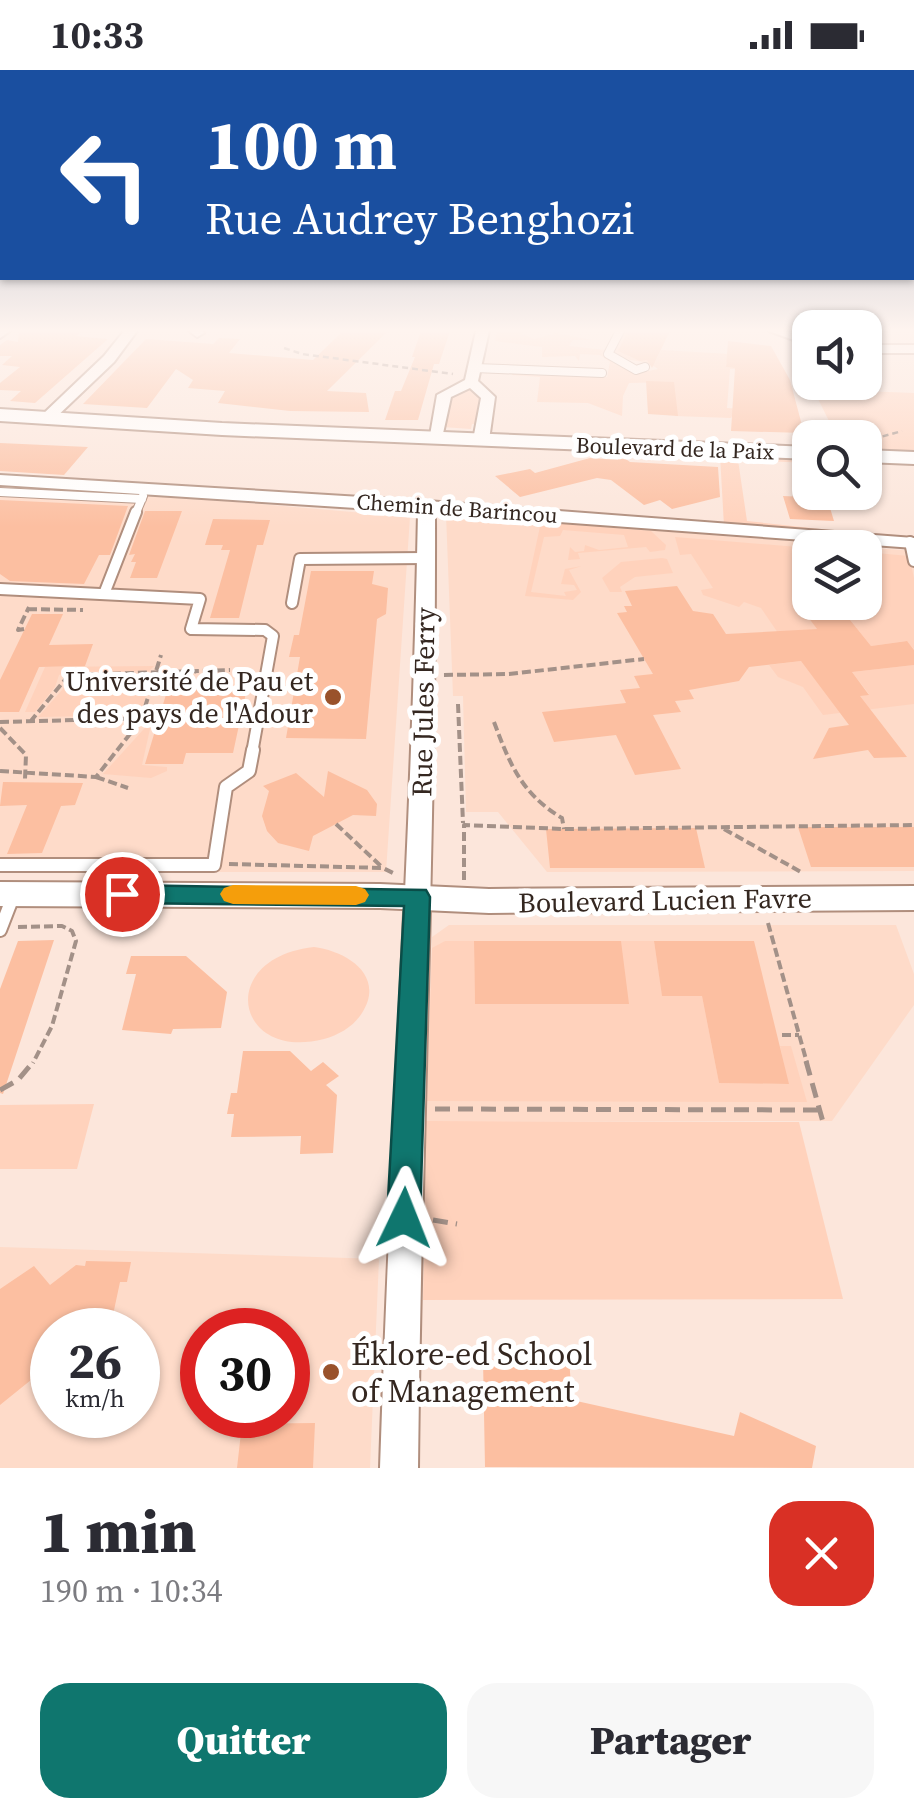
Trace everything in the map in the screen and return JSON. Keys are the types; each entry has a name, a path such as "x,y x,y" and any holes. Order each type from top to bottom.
{"main road":[{"name":"Boulevard de la Paix","path":"0,415 792,452"},
{"path":"882,457 914,458"},
{"name":"Boulevard Lucien Favre","path":"5,884 407,886 464,901 914,898"}],"street":[{"path":"48,418 70,396"},
{"path":"434,438 444,396"},
{"path":"481,440 488,396"},
{"name":"Chemin de Barincou","path":"0,480 146,493 427,506 912,543"},
{"name":"Rue Jules Ferry","path":"399,1468 408,1108 407,886 425,675 427,506"}],"lane":[{"path":"0,492 146,493 104,594"},
{"path":"912,543 914,561"},
{"path":"292,603 300,559 426,558"},
{"path":"0,589 200,598 191,629 265,630 274,636 249,771 226,787 214,865 5,884 0,929"}],"path":[{"path":"882,436 902,431"},
{"path":"24,630 18,630 40,591"},
{"path":"28,608 83,610"},
{"path":"96,777 141,720 161,655"},
{"path":"425,675 508,674 644,659"},
{"path":"191,686 195,670"},
{"path":"30,722 69,675 230,670"},
{"path":"458,704 464,901"},
{"path":"0,726 157,718"},
{"path":"494,722 516,780 532,801 562,818 564,828"},
{"path":"0,726 26,755 27,776"},
{"path":"0,771 27,776 96,777 128,788"},
{"path":"336,824 407,886"},
{"path":"464,825 914,826"},
{"path":"720,827 801,872"},
{"path":"215,860 238,867 384,868"},
{"path":"762,899 823,1122"},
{"path":"0,929 62,926 72,932 76,941 34,1066 0,1090"},
{"path":"782,1035 799,1035"},
{"path":"408,1108 820,1110"}],"shaded area":[{"path":"449,396 481,396 480,425 472,424 471,429 442,427"},
{"path":"538,396 623,396 622,416 588,403 537,402"},
{"path":"674,396 728,396 727,408 779,411 733,414 731,418 675,416"},
{"path":"914,396 914,451 882,450 882,420 828,420 818,400"},
{"path":"720,455 792,458 792,462 738,460 747,521 830,530 792,531 724,526"},
{"path":"0,489 191,498 410,517 386,872 0,872"},
{"path":"446,514 792,541 792,620 882,620 882,548 914,551 914,871 547,872 498,812 466,812 463,696 453,696"},
{"path":"541,522 651,531 666,545 665,550 650,552 646,547 578,553 580,559 568,560 570,547 575,552 584,551 585,545 599,550 628,547 624,535 563,530 560,536 544,537 531,592 566,596 564,592 577,590 574,585 561,584 565,569 582,566 569,570 581,592 573,600 525,596"},
{"path":"675,537 792,547 792,620 811,620 817,629 778,633 761,608 744,602 739,607 703,595 701,590 713,588 691,554 680,555"},
{"path":"882,554 909,556 914,578 914,649 906,641 871,646 850,620 882,620"},
{"path":"667,559 673,573 635,577 620,587 622,592 610,592 602,578 621,562"},
{"path":"801,661 856,696 869,694 852,672 914,665 914,704 823,715 803,687 778,677 769,665"},
{"path":"154,666 149,671 67,672 59,675 55,687 35,712 25,712 45,667"},
{"path":"151,679 140,715 38,717 70,681"},
{"path":"152,720 142,765 167,767 167,771 151,778 103,774"},
{"path":"449,925 896,925 914,974 914,1005 832,1121 426,1121 432,937"},
{"path":"445,941 474,941 475,1003 621,941 654,941 662,995 702,996 719,1083 788,1084 780,1046 791,1046 807,1102 427,1101 432,948"},
{"path":"314,947 350,960 366,976 368,999 362,1013 346,1029 324,1039 294,1042 271,1036 256,1023 248,1006 250,987 261,969 282,955"},
{"path":"94,1104 77,1169 0,1169 0,1105"},
{"path":"426,1121 799,1122 843,1299 423,1300"},
{"name":"Éklore-ed School of Management","path":"0,1247 379,1259 370,1468 0,1468"}],"building":[{"path":"15,396 43,396 35,403 10,401"},
{"path":"91,396 156,396 147,408 83,404"},
{"path":"222,396 367,396 369,412 290,411 218,403"},
{"path":"393,396 425,396 418,420 385,420"},
{"path":"647,396 676,396 678,416 648,414"},
{"path":"733,396 792,396 801,420 792,420 792,433 731,431"},
{"path":"0,443 88,447 64,475 0,471"},
{"path":"620,455 630,462 718,467 720,497 672,509 660,500 644,505 611,480 597,478 520,497 495,476 530,469 535,473 590,458 618,460"},
{"path":"783,496 792,496 792,510 831,510 834,521 790,519"},
{"path":"0,500 128,506 110,555 99,555 84,584 10,581 0,574"},
{"path":"145,511 182,511 157,578 130,578 136,562 131,562 135,554 129,555"},
{"path":"213,519 270,520 263,545 257,545 239,618 210,618 230,550 221,550 223,545 205,545"},
{"path":"311,571 374,571 372,584 388,588 386,614 377,619 366,739 286,738 300,657 289,657 294,635 299,635"},
{"path":"677,586 693,611 713,614 726,634 817,629 810,620 850,620 871,646 907,641 914,650 914,665 852,672 869,695 860,696 907,757 874,758 868,750 813,759 829,728 849,725 801,661 749,667 739,681 689,690 694,699 675,701 681,712 653,715 681,769 635,775 616,735 554,742 542,712 626,703 620,690 640,688 634,676 653,674 617,613 627,612 624,606 632,606 625,591"},
{"path":"32,614 63,614 49,645 93,644 85,666 39,667 19,712 0,712 0,680"},
{"path":"168,688 247,688 233,753 186,753 183,764 145,764"},
{"path":"328,771 367,790 377,804 376,816 353,815 313,836 309,851 278,843 267,831 262,816 269,791 263,786 296,773 324,797"},
{"path":"3,782 83,783 75,805 61,806 42,853 7,854 27,805 0,806"},
{"path":"798,827 914,827 914,867 811,867"},
{"path":"696,828 705,868 550,868 546,829"},
{"path":"54,940 3,1094 0,1093 0,989 18,941"},
{"path":"474,941 621,941 629,1004 475,1004"},
{"path":"654,941 754,941 789,1084 719,1083 702,996 662,996"},
{"path":"131,956 186,956 227,992 221,1028 173,1029 171,1034 122,1030 136,974 126,974"},
{"path":"243,1051 290,1051 311,1071 323,1062 339,1076 326,1085 337,1095 333,1153 300,1154 301,1136 231,1137 234,1114 227,1114 231,1093 237,1093"},
{"path":"86,1261 131,1262 127,1282 120,1282 114,1308 30,1308 30,1381 0,1405 0,1289 34,1266 50,1285 76,1265 85,1266"},
{"path":"569,1358 572,1400 734,1436 740,1412 816,1446 812,1468 485,1467 483,1359"},
{"path":"310,1423 315,1423 313,1468 237,1468 240,1438 310,1438"}],"slow traffic":[{"path":"233,894 356,895"}],"place":[{"name":"Université de Pau et des pays de l'Adour","path":"333,697"},
{"name":"Éklore-ed School of Management","path":"331,1372"}],"route":[{"path":"122,894 417,897 404,1218"}]}
